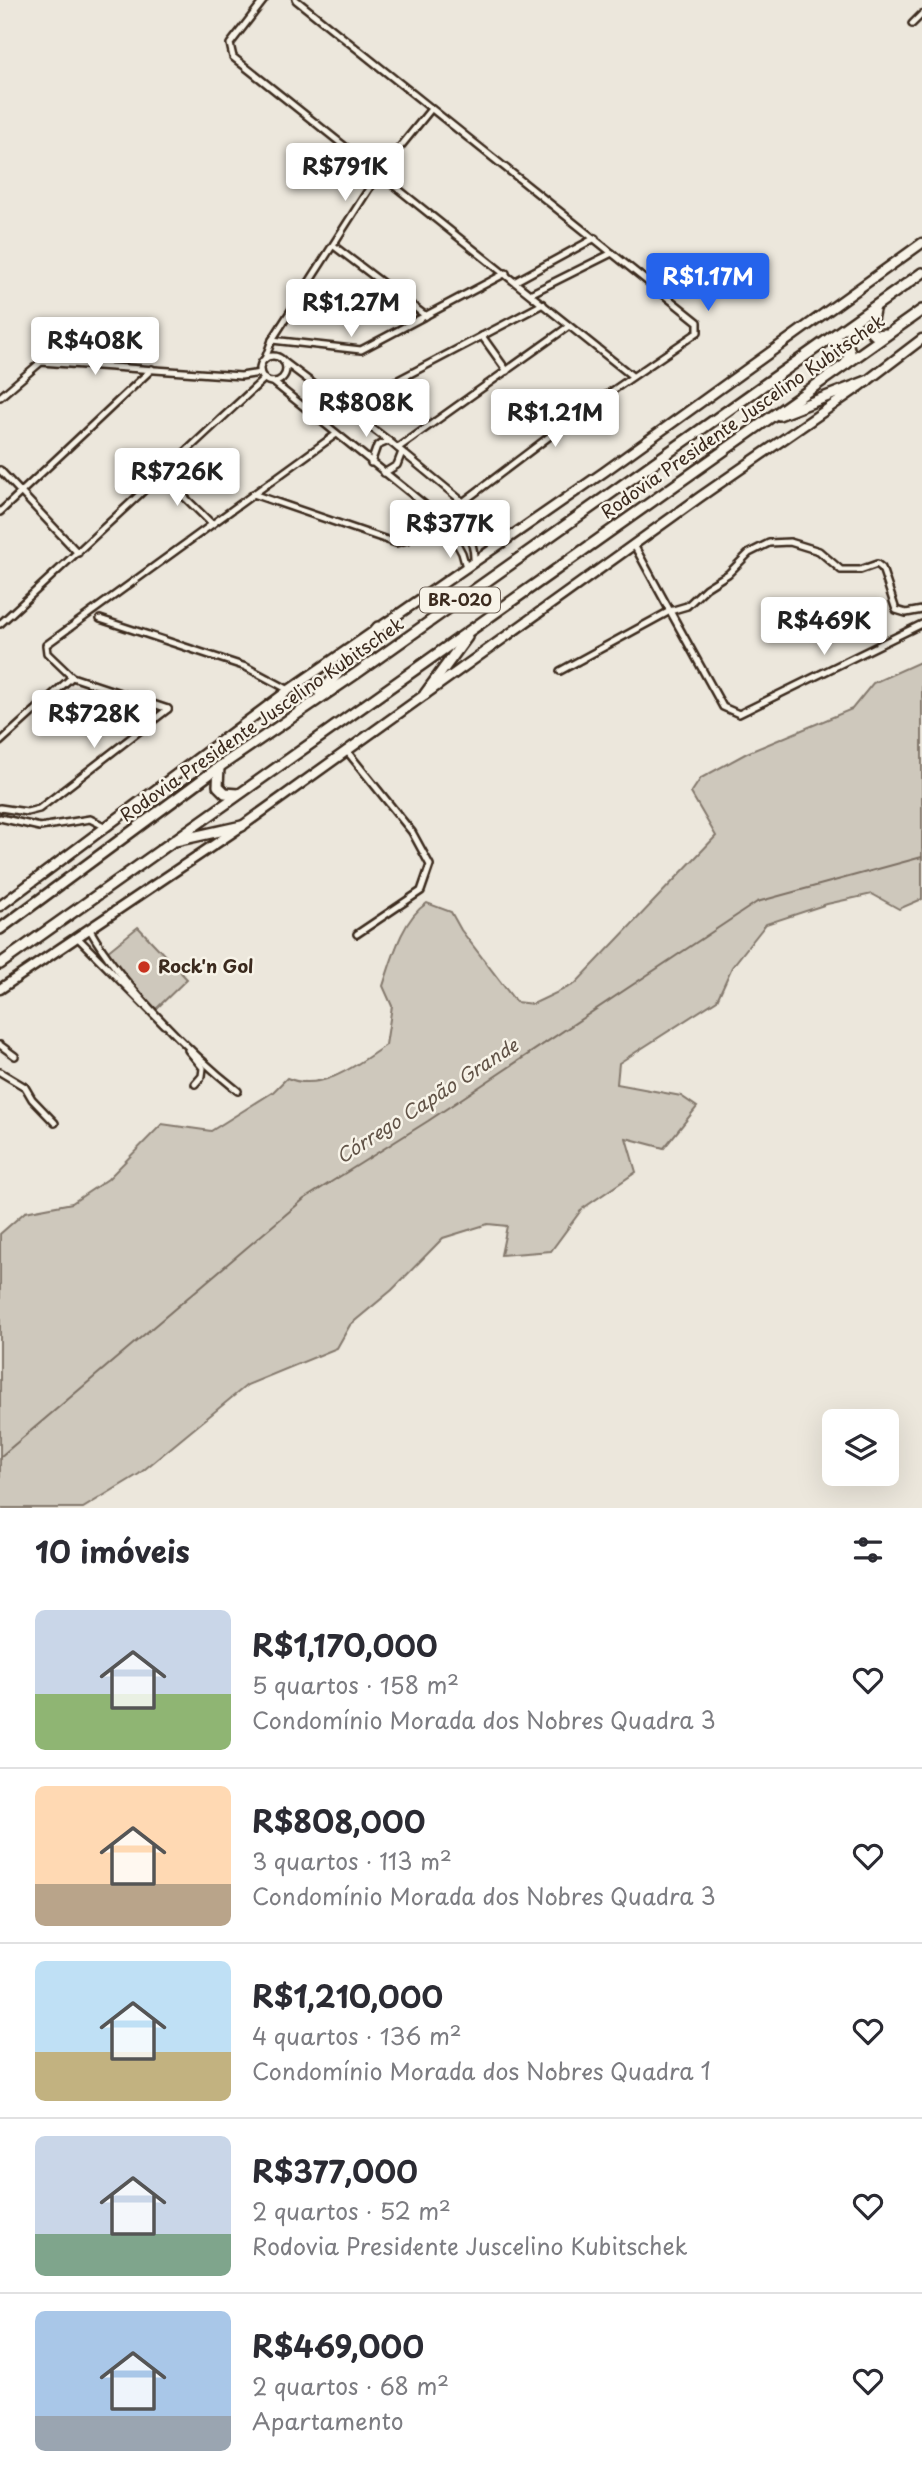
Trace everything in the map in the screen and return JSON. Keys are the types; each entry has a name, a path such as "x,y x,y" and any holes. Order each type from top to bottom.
{"highway":[{"name":"Rodovia Presidente Juscelino Kubitschek","path":"0,929 219,766 310,705 922,273"},
{"path":"875,308 869,322 871,332 878,335 890,333"},
{"name":"Rodovia Presidente Juscelino Kubitschek","path":"0,964 922,310"},
{"path":"826,342 836,339 847,342 849,352 846,364"},
{"path":"768,420 867,381"},
{"path":"310,705 379,627"},
{"path":"425,694 471,631"},
{"path":"219,766 218,786 225,793 239,794"},
{"path":"170,842 242,826"}],"main road":[{"path":"0,906 289,690 922,243"},
{"path":"0,989 242,826 867,381 922,339"}],"street":[{"path":"264,0 230,44 231,55 632,376"},
{"path":"296,0 696,319 699,325 698,332 632,376 466,504"},
{"path":"912,24 922,14"},
{"path":"262,376 260,365 272,340 379,173 431,109"},
{"path":"516,281 595,239"},
{"path":"334,246 426,316"},
{"path":"531,293 612,253"},
{"path":"272,340 356,352 506,273"},
{"path":"345,408 543,304"},
{"path":"384,473 397,465 400,450 569,326"},
{"path":"482,337 506,371"},
{"path":"272,340 285,373 280,380 273,382"},
{"path":"265,359 280,359 389,440 466,504 483,531 499,544"},
{"path":"0,397 41,362 262,376 273,382 335,435 442,519 467,534 474,547 474,561"},
{"path":"0,512 152,369"},
{"path":"0,624 262,376"},
{"path":"0,808 27,812 39,809 168,709 72,677 47,653 49,642 335,435"},
{"path":"371,463 377,446 389,440"},
{"path":"0,470 78,553"},
{"path":"161,474 212,524"},
{"path":"253,494 397,543 442,519"},
{"path":"466,504 475,529 484,539 499,544"},
{"path":"442,519 462,553 466,567"},
{"path":"460,528 471,521"},
{"path":"467,534 475,529"},
{"path":"560,671 670,611 687,606 706,588 728,574 749,553 780,541 819,551 841,570 860,570 877,564 882,568 896,610 906,613 922,610"},
{"path":"634,545 723,707 739,714 922,624"},
{"path":"100,619 246,667 277,681 289,690"},
{"path":"0,742 72,677"},
{"path":"0,730 6,736"},
{"path":"346,750 412,832 430,865 421,891 357,934"},
{"path":"0,818 40,827 90,819 106,827"},
{"path":"90,930 109,963 216,1074 238,1091"},
{"path":"78,938 198,1062 204,1072 195,1084"},
{"path":"0,1045 15,1056"},
{"path":"0,1072 25,1087 32,1100 55,1123"}],"shaded area":[{"path":"922,661 922,899 899,909 872,894 827,904 766,924 732,967 717,1000 619,1063 617,1084 681,1096 697,1107 664,1148 626,1138 636,1172 582,1209 551,1251 501,1255 507,1226 488,1224 443,1238 392,1290 350,1325 337,1348 247,1385 139,1474 83,1508 0,1508 0,1234 25,1212 72,1203 108,1179 162,1124 211,1131 273,1092 287,1078 300,1082 326,1079 352,1068 386,1045 392,1006 383,986 404,929 418,910 427,903 451,912 461,930 516,1002 533,1004 575,984 716,836 691,793 701,778 747,753 852,709 873,683"},
{"name":"Rock'n Gol","path":"138,927 187,979 154,1011 102,956"}],"waterway":[{"name":"Córrego Capão Grande","path":"0,1457 304,1199 428,1121 757,902 922,857"}],"place":[{"name":"Rock'n Gol","path":"144,967"}]}
